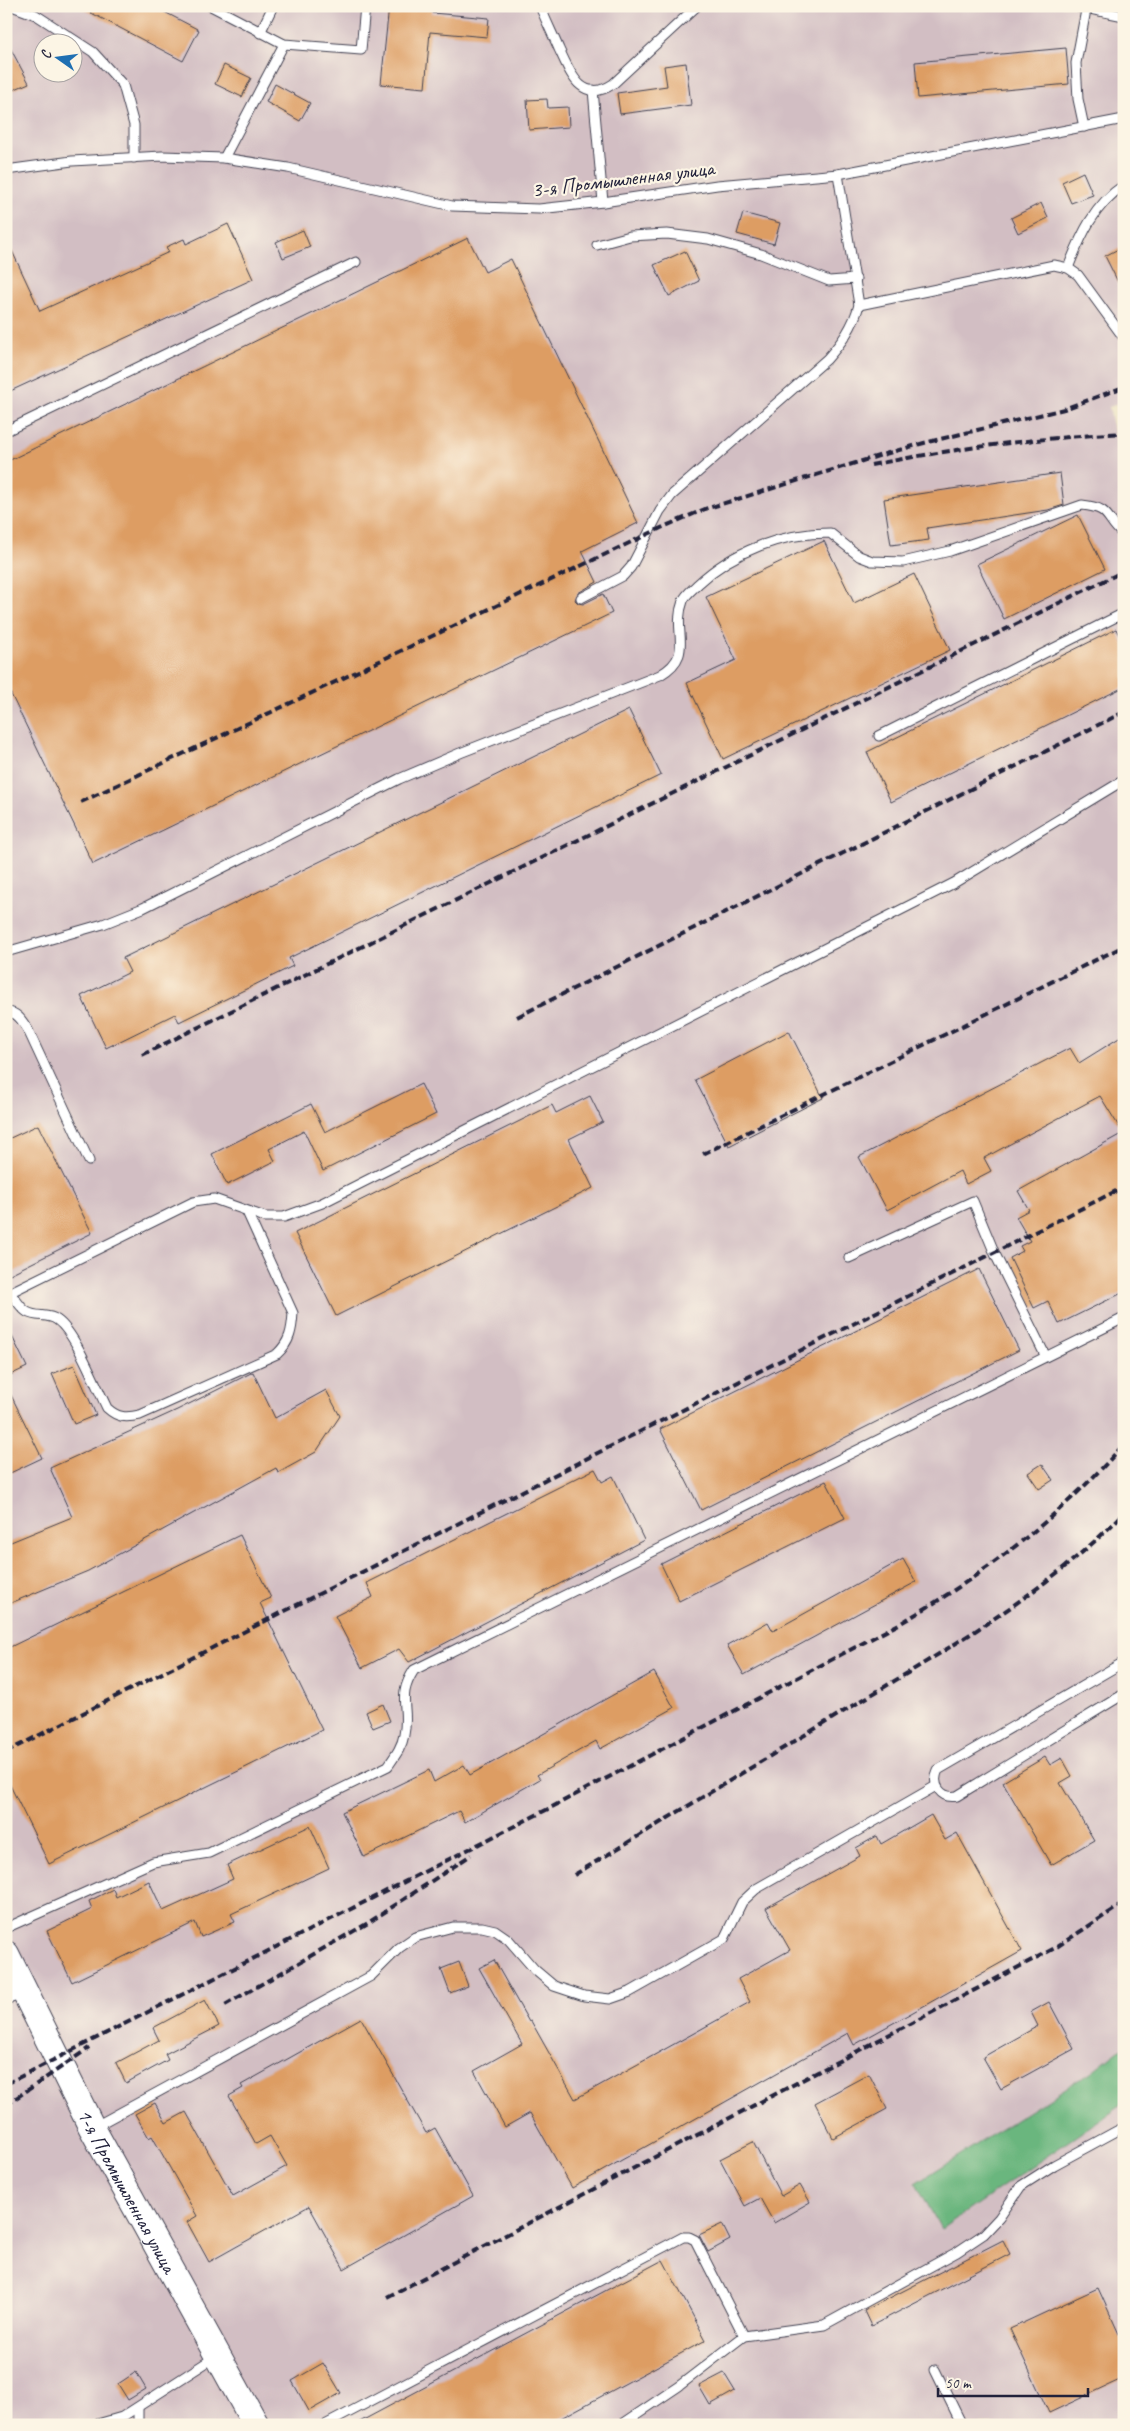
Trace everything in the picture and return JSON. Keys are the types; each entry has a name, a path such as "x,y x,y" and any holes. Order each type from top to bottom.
{"main road":[{"name":"1-я Промышленная улица","path":"6,1954 16,1997 92,2128 256,2425"}],"lane":[{"path":"12,6 36,15 93,52 123,85 134,125 134,158"},
{"path":"211,6 284,44 362,50 365,6"},
{"path":"260,33 273,6"},
{"path":"540,6 570,76 580,86 593,90 600,90 613,84 696,6"},
{"path":"1075,6 1086,10 1124,16"},
{"path":"1084,127 1078,99 1076,63 1086,10"},
{"path":"224,158 284,44"},
{"path":"593,90 603,202"},
{"name":"3-я Промышленная улица","path":"6,170 72,161 134,158 224,158 288,168 452,206 539,209 603,202 717,185 838,174 1124,119"},
{"path":"581,598 623,576 631,567 660,511 672,495 827,359 843,341 854,323 859,305 838,174"},
{"path":"1068,268 1085,227 1109,195 1124,185"},
{"path":"597,245 630,236 667,234 708,239 762,254 829,281 856,279"},
{"path":"6,431 356,262"},
{"path":"859,305 1054,265 1068,268 1078,275 1124,338"},
{"path":"6,952 104,924 143,908 398,779 460,752 660,675 673,668 679,659 681,644 679,614 684,598 714,569 756,547 787,538 830,533 859,556 872,561 903,562 950,551 1082,505 1098,506 1124,535"},
{"path":"879,736 1124,613"},
{"path":"247,1212 293,1313 293,1326 287,1345 277,1354 140,1415 126,1418 114,1414 106,1408 69,1331 57,1319 26,1312 8,1293 193,1202 214,1200 230,1203 247,1212 265,1217 284,1217 322,1203 954,883 1124,780"},
{"path":"6,1012 20,1017 28,1030 89,1161"},
{"path":"849,1258 973,1201 995,1254 1045,1355"},
{"path":"6,1928 153,1862 170,1857 196,1856 209,1852 388,1766 398,1752 404,1735 406,1717 403,1692 414,1670 1045,1355 1124,1318"},
{"path":"1124,1662 938,1770 935,1776 936,1786 942,1794 949,1798 957,1796 1124,1694"},
{"path":"92,2128 371,1976 399,1948 415,1937 453,1927 482,1927 494,1930 508,1939 535,1970 554,1986 584,1996 610,1999 630,1992 724,1939 742,1902 756,1889 936,1786"},
{"path":"621,2425 679,2386 744,2336 824,2325 984,2234 999,2218 1021,2186 1054,2165 1124,2127"},
{"path":"325,2425 342,2421 683,2237 690,2237 695,2240 744,2336"},
{"path":"94,2425 122,2417 217,2356"},
{"path":"935,2370 962,2425"},
{"path":"138,2408 138,2425"}],"shaded area":[{"path":"6,6 1124,6 1124,402 1109,407 1118,451 1124,457 1124,2046 1091,2072 916,2183 941,2228 1124,2103 1124,2425 6,2425"}],"green space":[{"path":"1124,2046 1124,2103 941,2229 916,2183 1091,2072"}],"building":[{"path":"78,6 153,6 199,30 183,61"},
{"path":"389,6 433,6 432,13 489,18 487,37 430,32 425,88 381,84"},
{"path":"6,40 29,83 6,93"},
{"path":"1066,48 1069,84 918,98 915,62"},
{"path":"686,63 691,105 620,114 617,93 667,86 664,66"},
{"path":"224,65 251,78 242,97 215,84"},
{"path":"275,84 310,103 300,121 266,102"},
{"path":"547,99 548,108 568,107 569,127 529,130 527,100"},
{"path":"1083,172 1093,195 1071,203 1062,182"},
{"path":"1041,203 1048,218 1018,233 1011,218"},
{"path":"743,213 780,223 774,244 737,234"},
{"path":"228,224 253,279 6,393 6,238 40,311 169,252 166,247 184,239 186,244"},
{"path":"303,230 310,247 283,258 276,242"},
{"path":"468,238 485,272 511,259 638,523 582,551 597,582 578,593 575,600 583,604 603,594 612,613 93,864 6,684 6,462"},
{"path":"1124,246 1124,294 1105,256"},
{"path":"685,251 699,281 669,296 654,265"},
{"path":"1060,473 1064,505 1048,510 927,528 929,540 891,545 884,499"},
{"path":"1078,515 1105,569 1004,619 977,564"},
{"path":"824,541 854,603 914,574 950,650 723,759 687,683 736,660 706,597"},
{"path":"1116,629 1124,645 1124,687 891,802 867,752"},
{"path":"629,710 661,775 289,958 293,966 179,1022 175,1014 106,1048 81,996 130,972 123,958"},
{"path":"789,1031 823,1098 729,1146 695,1080"},
{"path":"1124,1035 1124,1292 1059,1324 1048,1301 1034,1308 1010,1258 1023,1251 1020,1246 1030,1241 1016,1217 1029,1210 1018,1191 1123,1133 1100,1096 984,1158 991,1171 966,1184 960,1171 887,1210 859,1157 1070,1048 1079,1063"},
{"path":"421,1084 436,1114 323,1171 304,1131 269,1149 275,1161 227,1185 212,1154 311,1104 325,1132"},
{"path":"590,1096 603,1122 569,1139 593,1188 336,1316 295,1233 552,1105 556,1113"},
{"path":"38,1125 92,1233 6,1276 6,1140"},
{"path":"979,1269 1019,1350 701,1510 660,1429"},
{"path":"6,1324 27,1367 6,1377"},
{"path":"74,1365 96,1415 74,1424 52,1374"},
{"path":"253,1372 275,1418 326,1390 340,1416 316,1452 278,1473 276,1468 88,1571 6,1605 6,1544 72,1517 50,1468 177,1410"},
{"path":"6,1385 42,1458 6,1475"},
{"path":"1042,1464 1053,1480 1039,1489 1028,1473"},
{"path":"595,1469 602,1482 613,1476 644,1540 409,1662 399,1649 362,1668 335,1616 373,1597 367,1583"},
{"path":"826,1481 845,1518 679,1601 661,1564"},
{"path":"240,1535 271,1598 260,1603 322,1730 49,1864 6,1777 6,1649"},
{"path":"903,1559 916,1582 744,1675 727,1645 768,1622 773,1631"},
{"path":"654,1672 674,1708 600,1749 596,1741 537,1775 540,1779 465,1822 459,1811 364,1857 342,1812 429,1770 434,1782 464,1765 470,1775"},
{"path":"383,1704 390,1721 373,1728 366,1712"},
{"path":"1045,1757 1050,1765 1062,1758 1072,1776 1060,1783 1094,1840 1051,1865 1003,1782"},
{"path":"931,1815 945,1840 957,1833 1022,1951 854,2045 848,2033 572,2188 530,2113 505,2127 474,2071 522,2044 479,1968 494,1960 575,2099 750,2002 738,1979 790,1950 766,1908 860,1856 856,1848 877,1836 881,1844"},
{"path":"310,1826 329,1868 231,1914 235,1922 201,1937 195,1922 72,1982 47,1931 92,1909 89,1901 113,1889 116,1897 149,1881 163,1911 233,1879 227,1865"},
{"path":"459,1962 468,1986 450,1993 441,1969"},
{"path":"205,2000 219,2026 165,2054 168,2060 126,2083 116,2063 159,2040 153,2028"},
{"path":"1049,2002 1074,2049 1001,2089 983,2057 1038,2026 1031,2012"},
{"path":"361,2018 426,2133 435,2128 473,2196 344,2269 309,2206 209,2262 187,2222 197,2216 152,2136 149,2138 135,2114 155,2103 166,2123 186,2112 233,2196 287,2166 270,2136 256,2144 229,2096 243,2088 241,2085"},
{"path":"869,2074 887,2109 833,2138 815,2103"},
{"path":"753,2142 781,2196 800,2185 810,2202 774,2223 760,2198 745,2206 720,2159"},
{"path":"722,2224 730,2240 708,2252 699,2235"},
{"path":"1003,2240 1010,2254 871,2326 864,2311"},
{"path":"663,2260 706,2340 548,2425 354,2425"},
{"path":"1098,2288 1124,2345 1124,2378 1049,2413 1010,2329"},
{"path":"323,2363 341,2393 309,2411 292,2381"},
{"path":"136,2372 146,2389 128,2400 118,2384"},
{"path":"724,2373 735,2391 710,2405 699,2386"}],"railway":[{"path":"81,802 661,528 705,509 924,443 1064,409 1124,387"},
{"path":"871,465 997,444 1124,433"},
{"path":"142,1055 1124,571"},
{"path":"517,1017 1124,712"},
{"path":"703,1154 1124,946"},
{"path":"6,1752 1124,1187"},
{"path":"6,2084 552,1807 901,1623 962,1585 1020,1542 1074,1496 1124,1444"},
{"path":"574,1875 931,1659 999,1615 1064,1567 1124,1513"},
{"path":"225,2005 368,1923 471,1855"},
{"path":"387,2297 1055,1948 1124,1903"},
{"path":"6,2105 89,2048"}]}
